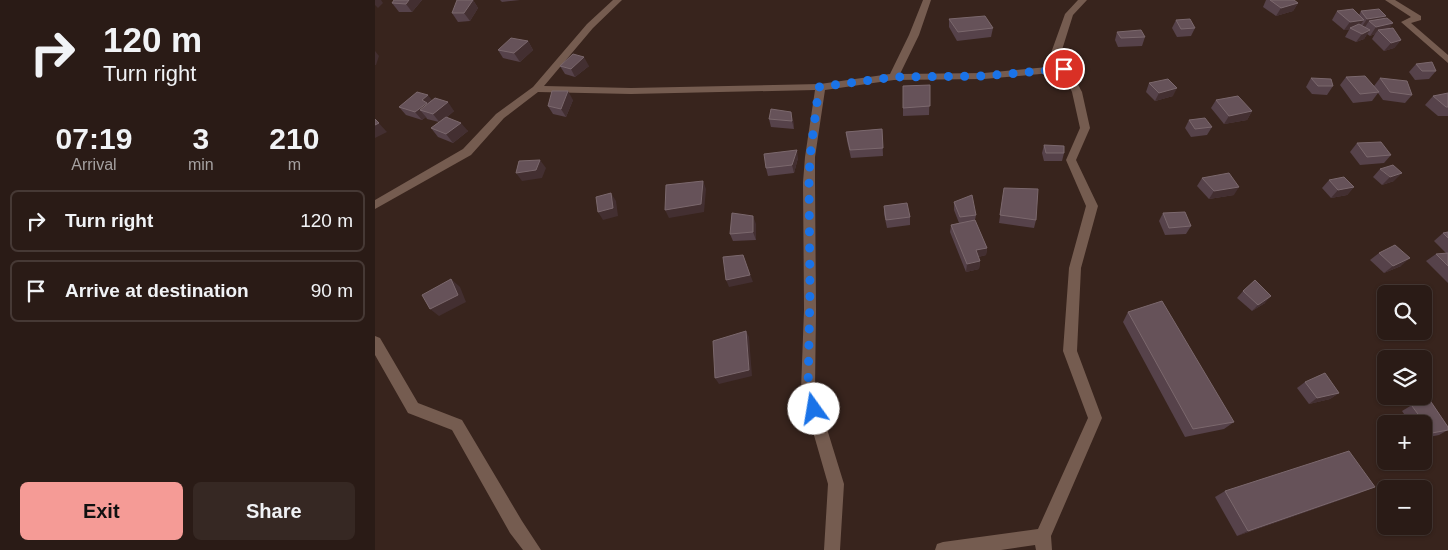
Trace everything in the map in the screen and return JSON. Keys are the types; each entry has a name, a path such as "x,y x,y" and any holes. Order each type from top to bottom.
{"street":[{"path":"375,205 467,152 500,116 536,89 590,26 618,0"},
{"path":"894,77 914,35 927,0"},
{"path":"943,550 1043,543 1095,418 1070,351 1075,268 1092,206 1071,160 1085,128 1077,92 1056,53 1069,14 1083,0"},
{"path":"1389,0 1418,18 1405,22 1448,60"},
{"path":"536,89 631,91 819,87 894,77 984,76 1064,69"},
{"path":"819,87 809,174 808,390 836,484 832,550"},
{"path":"375,342 413,408 457,425 516,527 533,550"}],"building":[{"path":"394,0 409,0 406,4 392,3"},
{"path":"457,0 473,0 464,13 452,13"},
{"path":"1270,0 1294,0 1298,3 1281,8"},
{"path":"1353,9 1364,20 1350,22 1337,11"},
{"path":"1379,9 1386,16 1367,19 1361,11"},
{"path":"985,16 993,28 958,32 949,19"},
{"path":"1387,18 1393,23 1376,27 1369,21"},
{"path":"1190,19 1195,28 1181,29 1176,20"},
{"path":"1359,24 1370,30 1362,34 1350,28"},
{"path":"1393,28 1401,40 1391,43 1378,30"},
{"path":"1141,30 1145,37 1121,38 1117,32"},
{"path":"511,38 528,41 514,53 498,50"},
{"path":"573,54 584,57 571,69 560,66"},
{"path":"1432,62 1436,71 1422,71 1416,64"},
{"path":"1365,76 1379,92 1360,94 1346,77"},
{"path":"1311,78 1331,79 1333,86 1318,86"},
{"path":"1380,78 1407,81 1412,95 1390,92"},
{"path":"1168,79 1177,88 1159,93 1149,83"},
{"path":"930,85 930,106 903,108 903,86"},
{"path":"552,91 568,91 561,109 548,106"},
{"path":"417,92 428,95 422,100 427,103 415,112 399,107"},
{"path":"1448,93 1448,107 1433,96"},
{"path":"1238,96 1252,111 1229,116 1216,100"},
{"path":"435,98 448,102 433,114 420,110"},
{"path":"771,109 791,112 792,121 769,119"},
{"path":"446,117 461,123 446,134 431,128"},
{"path":"1205,118 1212,127 1195,129 1189,120"},
{"path":"882,129 883,148 850,150 846,132"},
{"path":"1381,142 1391,155 1367,157 1357,143"},
{"path":"1044,145 1064,146 1064,153 1046,153"},
{"path":"797,150 792,165 766,168 764,154"},
{"path":"540,160 536,170 516,173 519,161"},
{"path":"1393,165 1402,173 1390,177 1380,169"},
{"path":"1229,173 1239,187 1214,191 1202,178"},
{"path":"1344,177 1354,187 1338,190 1329,180"},
{"path":"703,181 701,204 665,210 666,185"},
{"path":"1004,188 1038,189 1036,220 1000,215"},
{"path":"611,193 613,208 598,212 596,197"},
{"path":"972,195 976,215 960,217 954,202"},
{"path":"907,203 910,217 886,220 884,206"},
{"path":"1185,212 1191,226 1169,228 1163,213"},
{"path":"732,213 753,216 753,232 730,234"},
{"path":"975,220 987,248 976,250 980,261 967,264 951,225"},
{"path":"1395,245 1410,258 1393,266 1379,253"},
{"path":"1448,253 1448,266 1436,254"},
{"path":"743,255 750,275 726,280 723,257"},
{"path":"451,279 458,295 430,309 422,295"},
{"path":"1255,280 1271,296 1258,305 1243,291"},
{"path":"1162,301 1234,422 1193,429 1128,312"},
{"path":"746,331 749,370 715,378 713,341"},
{"path":"1325,373 1339,393 1317,398 1305,382"},
{"path":"1432,403 1448,427 1448,430 1432,433 1432,415 1419,415 1412,406 1432,405"},
{"path":"1349,451 1375,487 1248,531 1225,491"}],"route":[{"path":"814,409 808,390 810,291 809,182 810,157 819,87 894,77 984,76 1064,69"}]}
